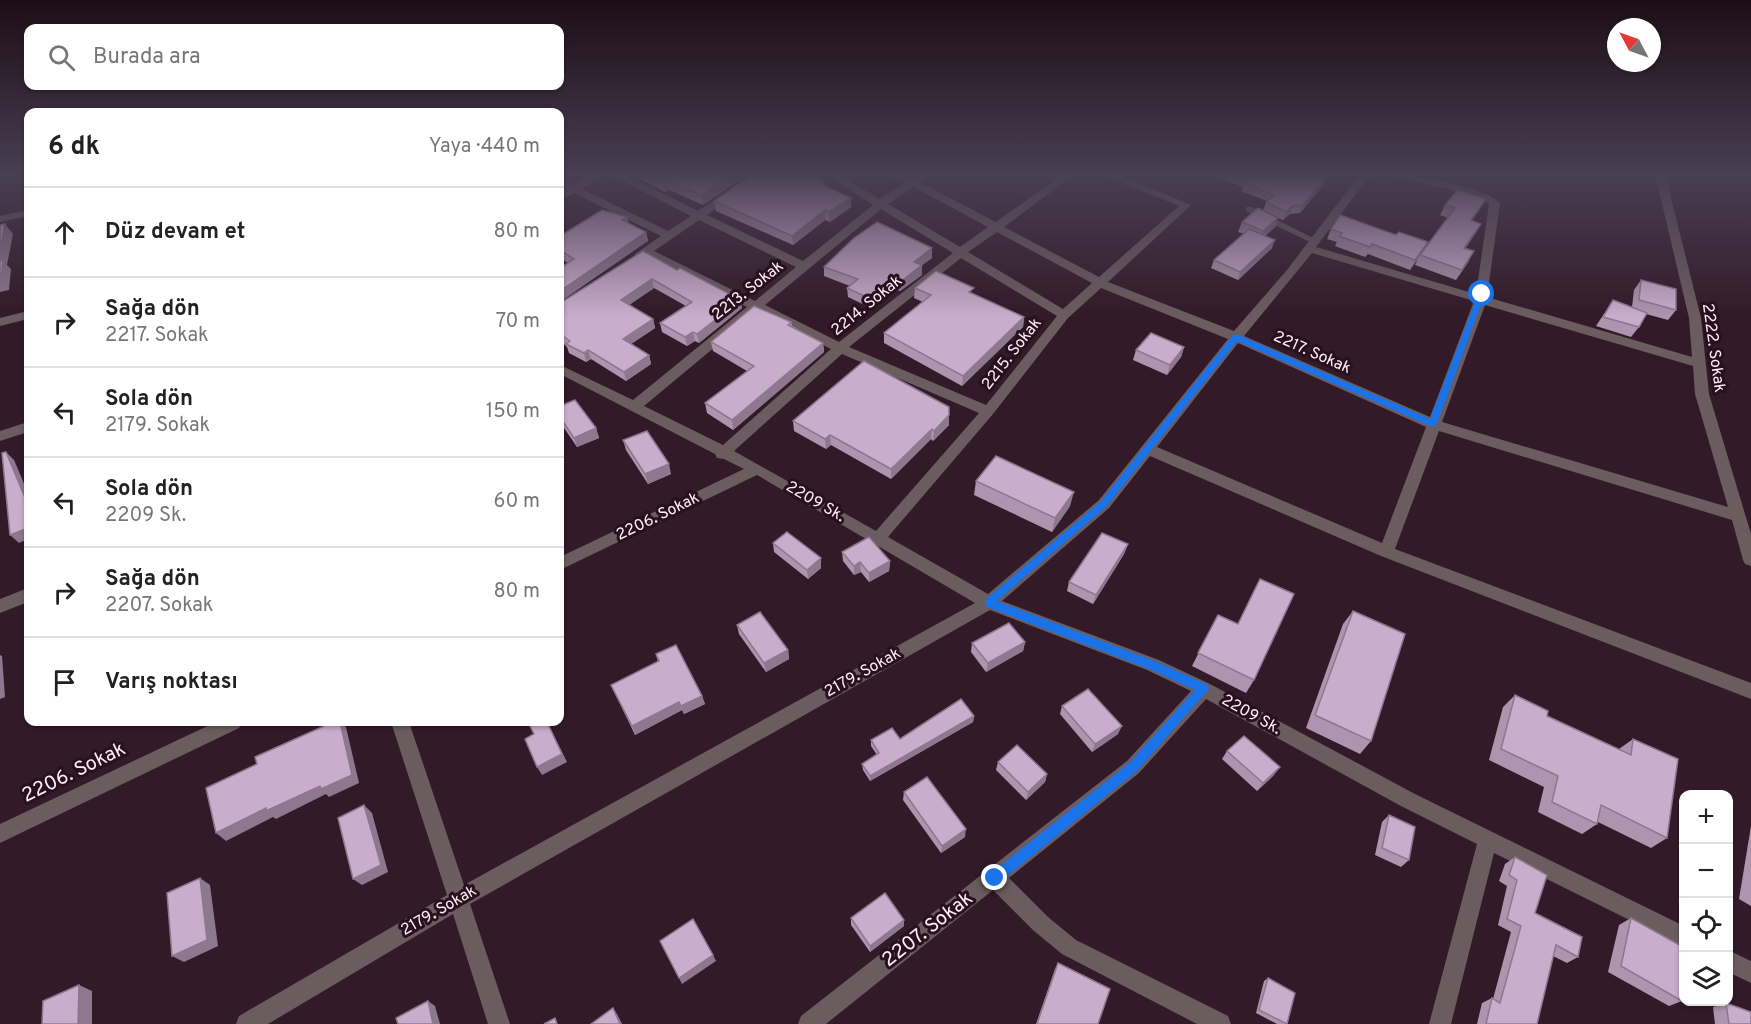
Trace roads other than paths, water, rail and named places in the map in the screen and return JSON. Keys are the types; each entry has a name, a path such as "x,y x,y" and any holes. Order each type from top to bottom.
{"street":[{"path":"641,222 668,235"},
{"path":"627,264 688,222"},
{"path":"715,222 805,267"},
{"name":"2213. Sokak","path":"633,407 859,222"},
{"path":"907,222 1064,315"},
{"name":"2217. Sokak","path":"986,222 1102,284 1236,337 1433,424 1738,516"},
{"name":"2214. Sokak","path":"722,454 840,348 960,253 1005,222"},
{"name":"2215. Sokak","path":"879,538 988,411 1064,315 1102,284 1168,222"},
{"name":"2179. Sokak","path":"247,1024 459,899 989,603 1104,504 1330,222"},
{"path":"1386,552 1481,300 1492,222"},
{"name":"2222. Sokak","path":"1671,222 1695,318 1701,394 1751,560"},
{"path":"1312,245 1481,300 1699,363"},
{"path":"646,251 840,348 988,411"},
{"path":"0,322 24,316"},
{"name":"2209 Sk.","path":"564,371 722,454 757,469 989,603 1153,665 1204,689 1408,800 1679,936"},
{"path":"564,384 577,378"},
{"path":"0,436 24,428"},
{"path":"1148,449 1386,552 1751,691"},
{"name":"2206. Sokak","path":"564,562 757,469"},
{"path":"0,606 24,597"},
{"name":"2207. Sokak","path":"808,1024 1133,767 1204,689"},
{"name":"2206. Sokak","path":"0,834 225,726"},
{"path":"401,726 499,1024"},
{"path":"1440,1024 1488,840"},
{"path":"995,878 1041,924 1069,947 1220,1024"},
{"path":"1733,963 1751,972"}],"lane":[{"path":"1271,222 1312,245"}]}
